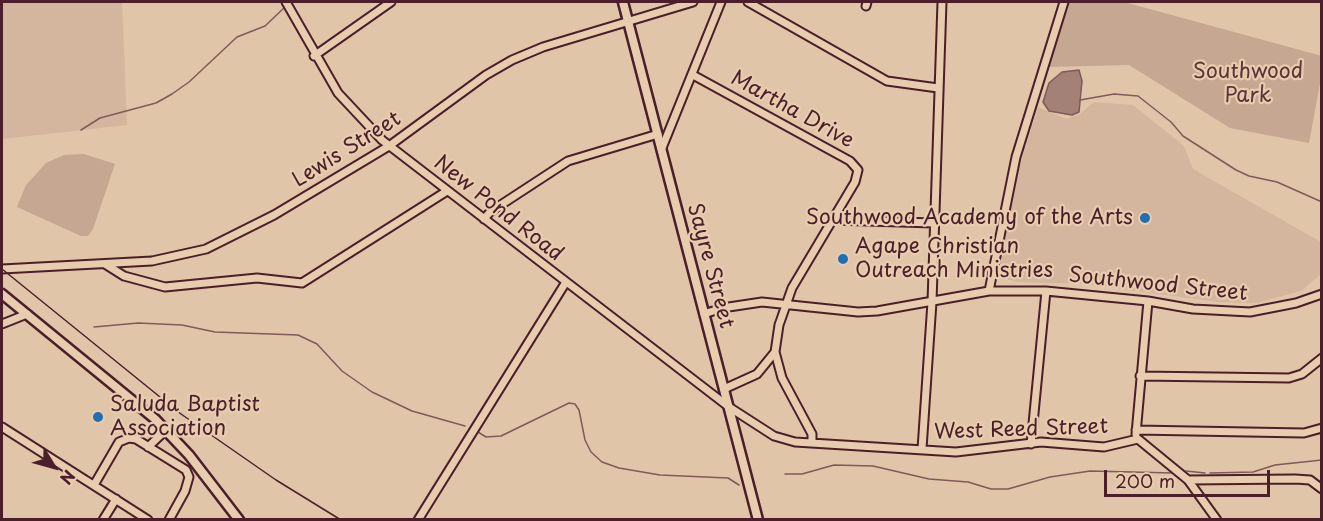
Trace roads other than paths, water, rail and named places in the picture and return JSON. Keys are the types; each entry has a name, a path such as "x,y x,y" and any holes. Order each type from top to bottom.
{"main road":[{"name":"Sayre Street","path":"623,2 758,519"},
{"path":"2,294 134,400 166,430 239,519"}],"street":[{"name":"New Pond Road","path":"286,2 314,56 346,105 389,146 729,407"},
{"path":"314,56 391,2"},
{"name":"Lewis Street","path":"2,269 167,259 206,249 274,215 389,146 486,75 512,60 693,2"},
{"path":"662,148 721,2"},
{"path":"748,2 887,81 939,88"},
{"path":"922,449 932,302 942,2"},
{"path":"989,291 1016,157 1064,2"},
{"name":"Martha Drive","path":"693,75 853,163 858,170 855,182 796,280 785,303 775,352 757,374 724,389"},
{"path":"484,219 490,212 568,161 658,134"},
{"path":"105,264 124,276 165,287 257,278 302,283 447,191"},
{"path":"833,220 934,223"},
{"path":"418,519 566,282"},
{"name":"Southwood Street","path":"704,314 738,305 785,303 858,312 932,302 989,291 1046,291 1192,309 1250,312 1296,303 1322,294"},
{"path":"1031,444 1046,291"},
{"path":"1136,440 1148,302"},
{"path":"2,324 27,314"},
{"path":"775,352 782,378 812,434 812,442"},
{"path":"1140,376 1289,378 1302,374 1322,358"},
{"name":"West Reed Street","path":"729,407 774,436 795,442 956,452 1031,444 1104,447 1136,440 1148,445 1188,480 1217,519"},
{"path":"1136,430 1294,433 1322,428"},
{"path":"2,429 148,519"},
{"path":"148,447 166,430"},
{"path":"94,485 119,442 129,438 186,470 189,477 181,501 169,519"},
{"path":"1188,480 1310,480 1322,489"},
{"path":"104,519 116,499"}],"waterway":[{"path":"81,130 100,118 156,103 172,94 189,82 237,37 265,26 285,7"},
{"path":"1080,100 1114,94 1138,96 1171,122 1183,136 1236,170 1249,176 1277,182 1322,202"},
{"path":"94,327 138,323 182,325 215,332 298,335 317,344 342,371 372,392 412,411 465,426"},
{"path":"478,432 486,437 501,436 569,403 575,404 579,410 585,440 591,452 602,462 619,468 660,475 728,478 739,485"},
{"path":"1210,473 1253,472 1275,465 1322,460"},
{"path":"785,474 802,474 834,465 873,466 929,479 968,482 991,489 1008,489 1050,477 1090,471 1174,473"},
{"path":"1186,471 1205,473"}],"railway":[{"path":"2,269 181,414 276,480 341,520"}],"place":[{"name":"Southwood Academy of the Arts","path":"1145,218"},
{"name":"Agape Christian Outreach Ministries","path":"843,259"},
{"name":"Saluda Baptist Association","path":"98,417"}],"park label":[{"name":"Southwood Park","path":"1248,84"}]}
